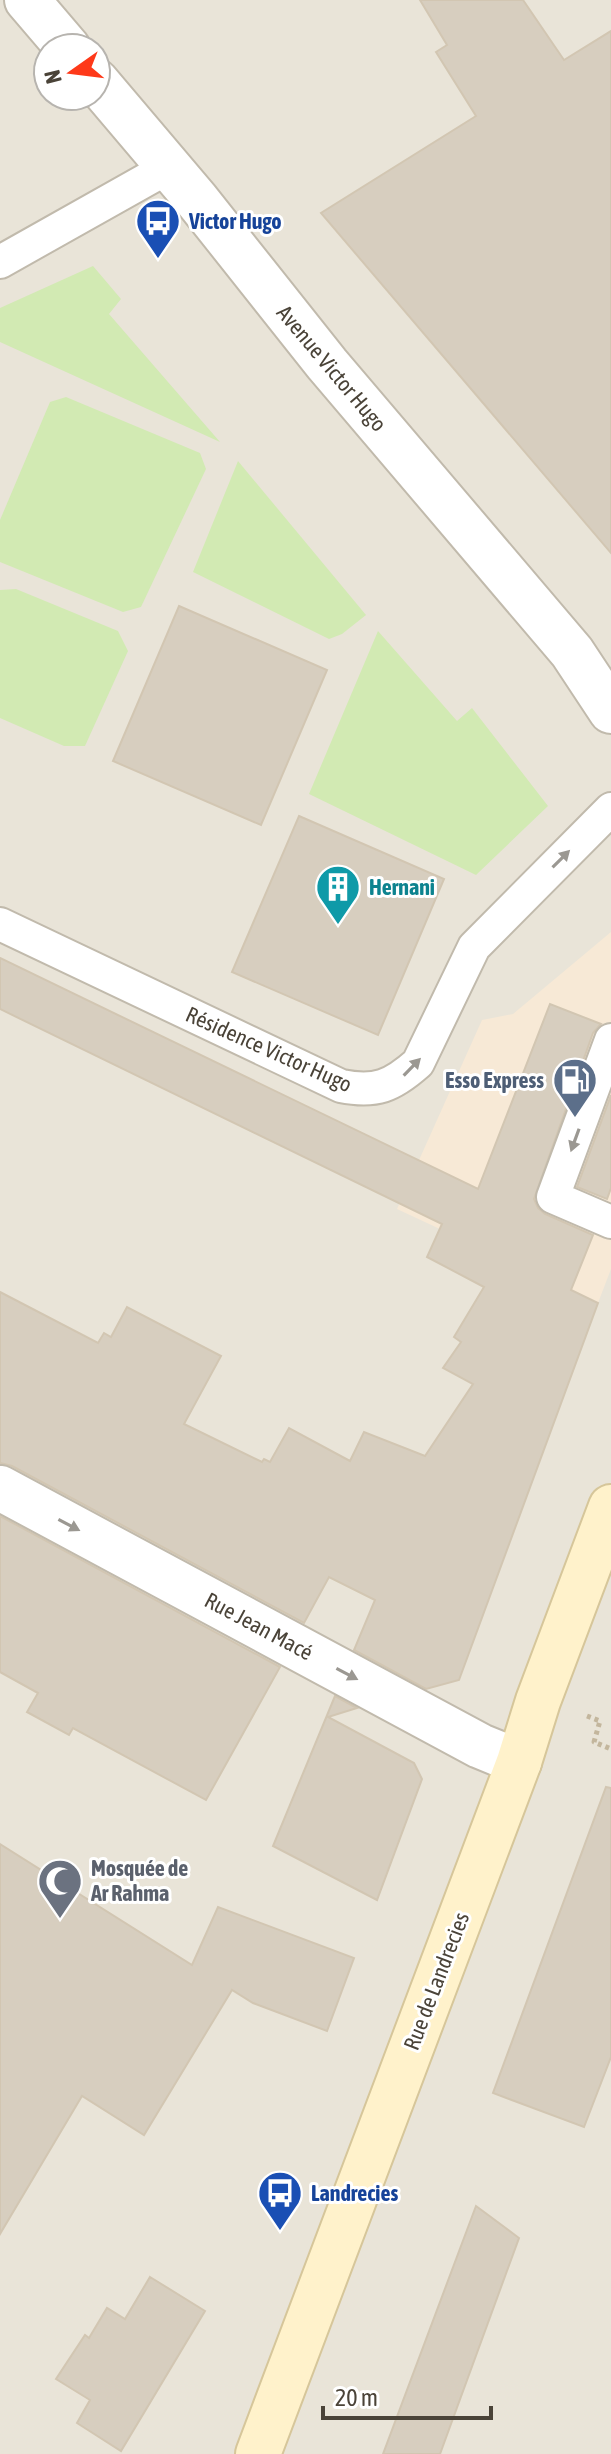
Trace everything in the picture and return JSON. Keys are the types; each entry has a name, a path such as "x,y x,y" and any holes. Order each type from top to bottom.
{"main road":[{"name":"Rue de Landrecies","path":"258,2454 519,1762 538,1701 611,1507"}],"street":[{"path":"27,0 54,32"},
{"name":"Avenue Victor Hugo","path":"112,100 327,364 572,652 611,711"},
{"name":"Avenue Victor Hugo","path":"572,652 611,682"},
{"name":"Rue Jean Macé","path":"0,1488 480,1746 519,1762"}],"lane":[{"path":"0,262 169,167"},
{"name":"Résidence Victor Hugo","path":"0,924 341,1086 360,1090 377,1089 403,1076 418,1063 474,947 611,809"},
{"path":"611,1040 553,1197 611,1222"}],"shaded area":[{"path":"0,0 611,0 611,2454 0,2454"},
{"path":"611,932 611,1269 598,1303 397,1209 482,1020 513,1014"}],"green space":[{"path":"93,266 121,299 109,314 220,442 0,342 0,308"},
{"path":"66,397 200,453 206,469 141,607 123,612 0,562 0,520 50,402"},
{"path":"238,461 366,615 342,634 329,639 193,572"},
{"path":"16,589 118,631 128,651 85,746 64,746 0,718 0,590"},
{"path":"378,631 457,721 472,708 548,806 476,875 309,794"}],"building":[{"path":"420,0 523,0 564,60 611,31 611,553 321,213 476,116 436,52 447,45"},
{"path":"179,606 327,670 261,825 113,761"},
{"name":"Hernani","path":"299,816 444,879 378,1035 232,972"},
{"path":"0,958 478,1189 550,1004 601,1024 593,1033 534,1199 545,1214 593,1235 571,1290 598,1303 459,1680 426,1689 354,1650 375,1600 329,1577 304,1623 12,1466 0,1463 0,1292 98,1343 104,1333 111,1337 127,1307 221,1356 184,1424 262,1462 264,1459 270,1462 289,1428 350,1461 364,1432 425,1456 473,1384 443,1368 461,1342 454,1337 484,1287 427,1257 442,1224 0,1009"},
{"path":"611,1095 611,1188 607,1199 577,1187"},
{"path":"0,1516 280,1667 206,1800 73,1728 69,1735 27,1712 38,1693 0,1672"},
{"path":"335,1696 357,1708 328,1717 414,1763 422,1779 377,1900 273,1846"},
{"path":"606,1787 611,1788 611,2057 584,2127 493,2093"},
{"name":"Mosquée de Ar Rahma","path":"0,1844 192,1965 218,1907 354,1958 327,2031 253,2003 232,1990 144,2135 82,2096 0,2234"},
{"path":"476,2206 519,2238 440,2454 383,2454"},
{"path":"150,2277 205,2311 121,2451 77,2423 90,2400 56,2379 85,2335 89,2338 107,2308 125,2319"}],"place":[{"name":"Victor Hugo","path":"158,260"},
{"name":"Hernani","path":"338,926"},
{"name":"Esso Express","path":"575,1119"},
{"name":"Mosquée de Ar Rahma","path":"60,1920"},
{"name":"Landrecies","path":"280,2232"}]}
